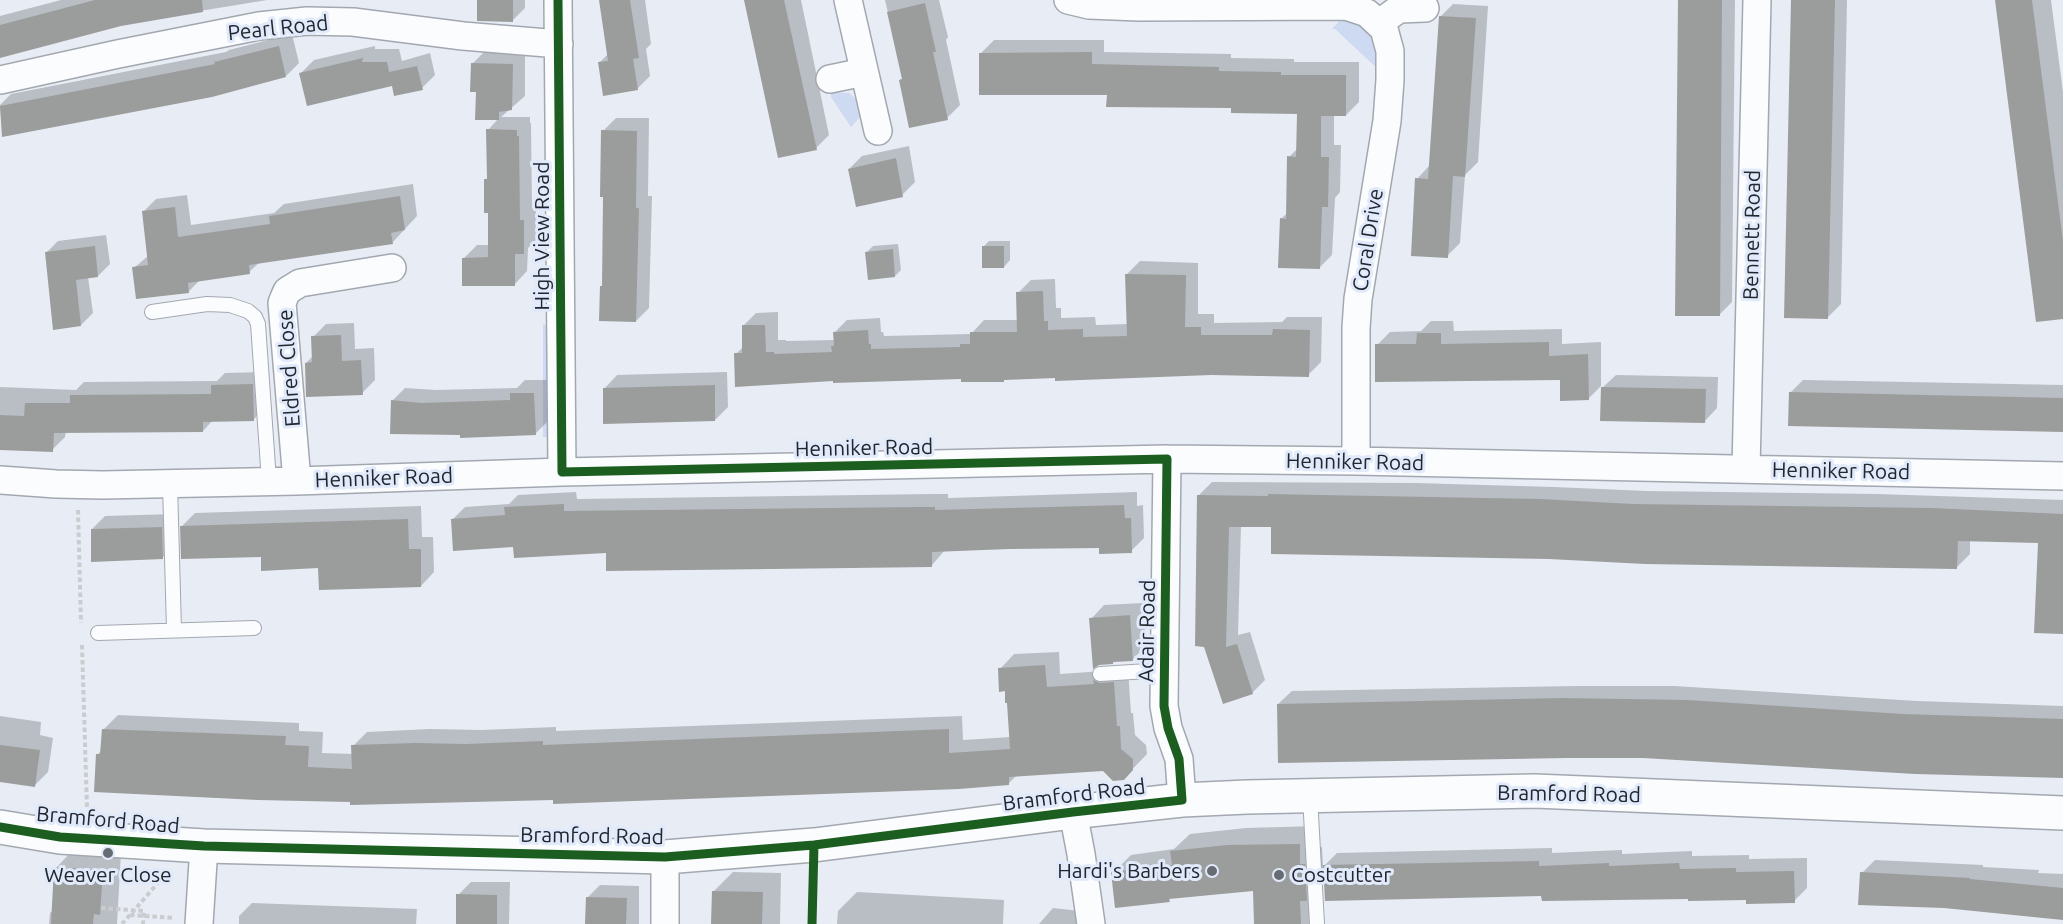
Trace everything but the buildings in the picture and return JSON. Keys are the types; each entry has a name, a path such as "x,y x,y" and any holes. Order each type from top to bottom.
{"main road":[{"name":"Bramford Road","path":"0,827 203,856 665,857 814,845 1182,800 1535,791 2063,813"}],"street":[{"name":"High View Road","path":"558,0 562,472"},
{"path":"848,0 878,131"},
{"path":"1068,0 1089,5 1139,7 1346,6 1360,9 1379,23 1400,9 1425,8"},
{"name":"Bennett Road","path":"1746,470 1757,0"},
{"name":"Pearl Road","path":"0,80 259,26 307,21 353,22 464,36 559,44"},
{"name":"Coral Drive","path":"1356,461 1358,299 1386,130 1390,80 1390,51 1387,36 1379,23"},
{"path":"830,79 864,72"},
{"name":"Eldred Close","path":"297,481 282,303 287,291 300,283 392,268"},
{"name":"Henniker Road","path":"0,480 77,485 170,484 562,472 1167,459 2063,476"},
{"name":"Adair Road","path":"1167,459 1164,706 1168,728 1179,759 1182,800"},
{"path":"1073,812 1082,854 1091,924"},
{"path":"199,922 203,856"},
{"path":"665,857 665,924"}],"lane":[{"path":"152,312 207,304 230,306 248,311 255,317 258,324 269,481"},
{"path":"170,484 174,630"},
{"path":"98,633 254,628"},
{"path":"1100,674 1164,670"},
{"path":"1310,796 1317,924"}],"path":[{"path":"77,500 81,632"},
{"path":"82,644 87,839"},
{"path":"122,924 169,870 203,856"},
{"path":"101,908 144,911 143,924"},
{"path":"129,915 199,922"}],"shaded area":[{"path":"1343,17 1355,21 1372,35 1378,47 1379,70 1335,29 1332,29"},
{"path":"831,92 849,93 858,101 863,114 851,127 831,97"},
{"path":"543,324 549,326 550,437 543,437"}],"cycle path":[{"path":"0,827 60,837 204,846 665,857 814,845 1182,800 1179,759 1168,728 1164,706 1167,459 562,472 558,0"},
{"path":"812,924 814,845"}],"place":[{"name":"Weaver Close","path":"108,853"},
{"name":"Hardi's Barbers","path":"1212,871"},
{"name":"Costcutter","path":"1279,875"}]}
